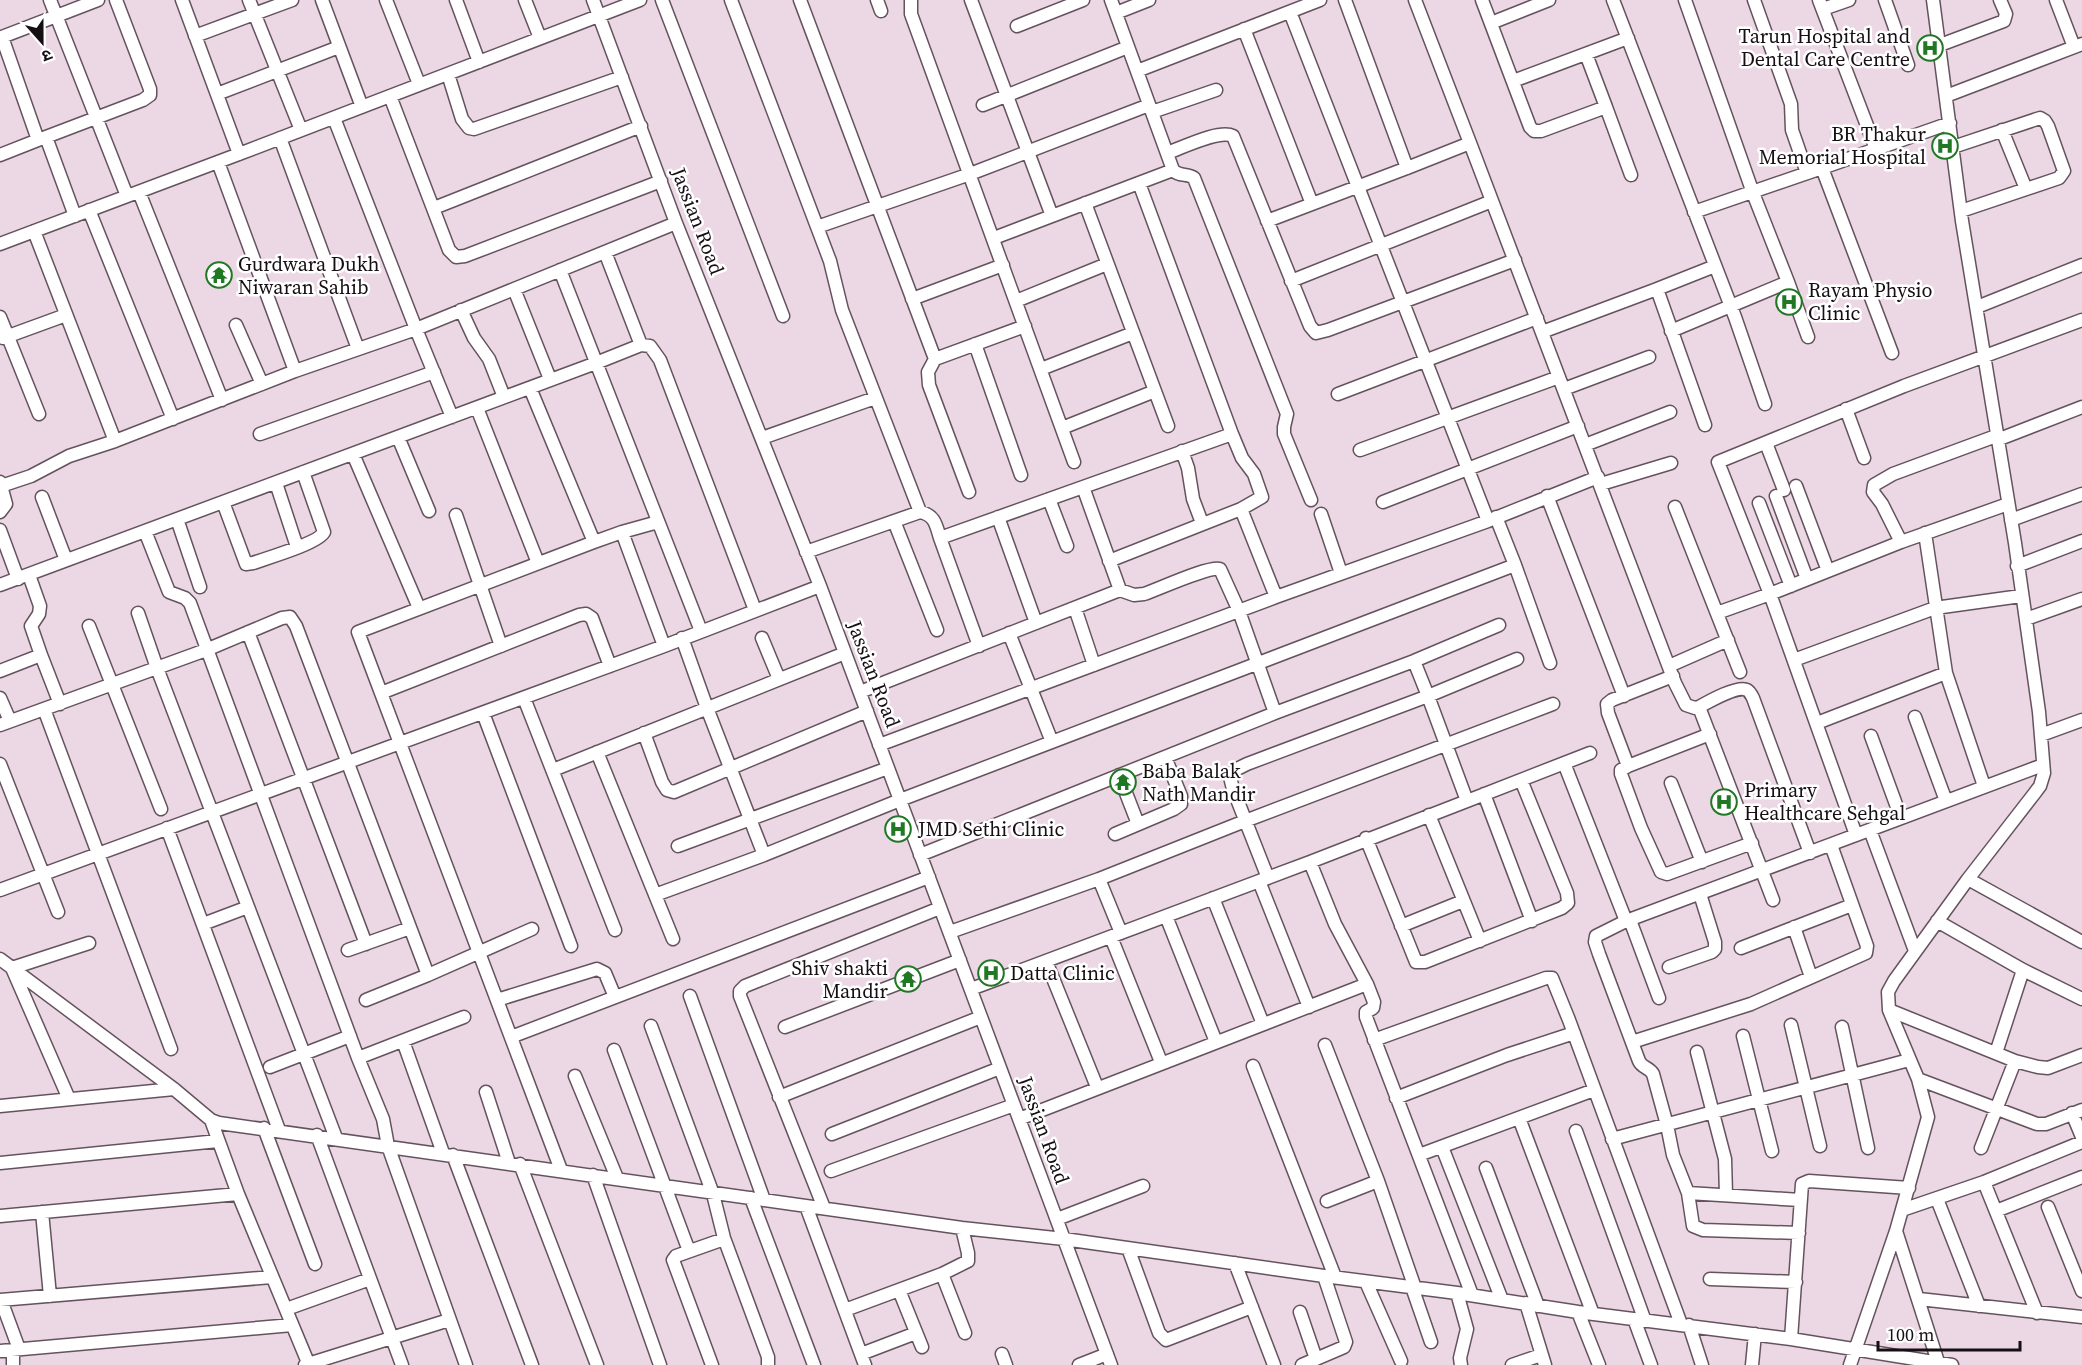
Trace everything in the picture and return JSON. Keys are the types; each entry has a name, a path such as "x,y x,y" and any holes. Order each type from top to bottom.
{"street":[{"path":"50,0 95,118 133,194 222,400"},
{"path":"75,216 1,34 98,0"},
{"path":"0,155 143,100 150,95 116,0"},
{"path":"182,0 239,154"},
{"path":"249,0 301,130"},
{"path":"195,36 292,0"},
{"path":"322,0 362,107"},
{"path":"386,0 419,84"},
{"path":"456,0 479,62"},
{"path":"525,0 540,38"},
{"name":"Jassian Road","path":"593,0 676,223 820,586 1109,1360"},
{"path":"0,244 640,0"},
{"path":"662,0 783,316"},
{"path":"731,0 834,272 840,304 920,512"},
{"path":"800,0 935,359"},
{"path":"911,0 911,14 1074,462"},
{"path":"971,0 1052,216"},
{"path":"1017,26 1083,0"},
{"path":"1111,0 1173,170 1180,175 1194,178 1287,414 1284,434 1311,500"},
{"path":"1116,13 1149,0"},
{"path":"1137,71 1320,0"},
{"path":"1345,0 1407,168"},
{"path":"1415,0 1671,671 1686,705 1695,708 1741,688 1749,692 1810,853"},
{"path":"1482,0 1529,125 1534,131 1546,129 1606,107"},
{"path":"1491,23 1549,0"},
{"path":"1685,0 1808,337"},
{"path":"1754,0 1791,104 1792,130 1807,173"},
{"path":"1849,0 1821,4 1876,149"},
{"path":"1885,0 1908,65"},
{"path":"1850,1365 1896,1231 1928,1116 1918,1079 1889,1010 1887,997 1890,987 1968,879 2034,794 2042,780 2043,765 2026,620 1961,211 1933,0"},
{"path":"1940,45 2004,21 2006,14 2000,0"},
{"path":"1946,96 2079,47 2056,0"},
{"path":"1617,1 1628,38 1731,306 1765,404"},
{"path":"1290,12 1468,469 1515,565 1550,663"},
{"path":"1244,29 1312,204"},
{"path":"1513,81 1628,38"},
{"path":"217,94 339,47"},
{"path":"983,105 1128,47"},
{"path":"1586,54 1631,175"},
{"path":"448,74 463,122 468,128 474,129 622,77"},
{"path":"817,227 1151,108 1216,90"},
{"path":"390,96 449,250 458,258 661,181"},
{"path":"334,118 452,417"},
{"path":"1953,147 2037,118 2043,118 2063,166 2063,175 1961,211"},
{"path":"1694,212 1950,123"},
{"path":"434,208 641,126"},
{"path":"2002,130 2026,189"},
{"path":"1167,153 1217,135 1233,136 1291,281 1310,326 1316,333 1515,260"},
{"path":"280,138 358,349"},
{"path":"1267,221 1470,142"},
{"path":"218,162 295,371"},
{"path":"1822,168 1892,353"},
{"path":"994,238 1173,170"},
{"path":"1109,561 1241,508 1263,495 1254,474 1242,458 1232,434 1139,183"},
{"path":"1291,281 1492,201"},
{"path":"1085,203 1168,426"},
{"path":"89,210 172,418"},
{"path":"0,512 6,504 1,484 31,476 69,456 115,441 295,371 416,329 676,223"},
{"path":"34,231 115,441"},
{"path":"605,252 641,345"},
{"path":"1016,301 1107,264"},
{"path":"912,299 1003,265"},
{"path":"1977,307 2082,265"},
{"path":"1542,332 1715,266"},
{"path":"560,270 701,631"},
{"path":"1671,331 1788,282"},
{"path":"514,289 550,379"},
{"path":"1657,289 1705,425"},
{"path":"461,310 474,338 489,359 504,397"},
{"path":"4,338 66,315"},
{"path":"0,317 4,338 39,414"},
{"path":"1338,394 1536,318"},
{"path":"1856,835 1770,594 1718,462 1984,356 2082,320"},
{"path":"236,325 262,384"},
{"path":"969,492 929,385 928,372 935,359 1025,326"},
{"path":"1041,369 1133,333"},
{"path":"975,344 1021,475"},
{"path":"0,585 641,345 651,346 660,360 755,610"},
{"path":"1564,390 1649,357"},
{"path":"260,434 434,372"},
{"path":"1360,450 1559,377"},
{"path":"530,388 594,542"},
{"path":"1062,428 1155,391"},
{"path":"762,438 875,398"},
{"path":"1901,543 1882,504 1873,492 1874,485 1893,474 2082,407"},
{"path":"477,408 538,563"},
{"path":"1846,410 1864,458"},
{"path":"1585,445 1670,412"},
{"path":"1383,502 1578,426"},
{"path":"940,538 1232,434"},
{"path":"398,437 429,512"},
{"path":"1766,443 1785,491 1828,571"},
{"path":"1182,451 1188,468 1193,499 1202,523"},
{"path":"353,454 419,608"},
{"path":"879,745 1492,519 1546,496 1599,480 1671,463"},
{"path":"223,502 246,564 297,547 320,538 324,532 303,472"},
{"path":"276,483 297,547"},
{"path":"1083,487 1120,590"},
{"path":"1785,491 1807,579"},
{"path":"2011,520 2082,494"},
{"path":"1546,496 1624,696"},
{"path":"42,497 66,560"},
{"path":"1049,499 1067,546"},
{"path":"1759,503 1791,586"},
{"path":"1717,613 1925,533 2008,504"},
{"path":"1675,507 1740,672"},
{"path":"1241,508 1276,597"},
{"path":"806,552 920,512 931,515 979,646"},
{"path":"1321,514 1341,573"},
{"path":"456,515 501,646"},
{"path":"998,517 1036,623"},
{"path":"177,519 200,587"},
{"path":"894,521 937,630"},
{"path":"561,1170 358,632 594,542 658,522"},
{"path":"0,530 40,606 40,612 32,628 60,704"},
{"path":"145,531 168,592 185,598 190,603 358,1058 383,1119 388,1146 466,1365"},
{"path":"622,532 664,646"},
{"path":"1925,533 1946,673 1984,786"},
{"path":"2018,566 2082,541"},
{"path":"655,895 1515,565"},
{"path":"860,692 1120,590 1134,595 1144,594 1217,568 1223,572 1239,611 1275,713"},
{"path":"0,890 525,698 820,586"},
{"path":"1794,660 1935,608 2021,596"},
{"path":"2026,620 2082,599"},
{"path":"1075,608 1094,665"},
{"path":"138,613 336,1138"},
{"path":"381,693 586,614 592,618 610,666"},
{"path":"0,698 5,723 206,650 287,617 293,620 428,975"},
{"path":"920,855 1275,713 1414,661 1498,625"},
{"path":"89,626 161,809"},
{"path":"248,632 366,944"},
{"path":"1009,633 1052,742"},
{"path":"682,638 764,855"},
{"path":"762,638 779,680"},
{"path":"1628,766 1606,708 1608,702 1624,696 1728,640"},
{"path":"553,770 845,653"},
{"path":"0,671 41,655"},
{"path":"1310,1007 1263,879 1230,777 1235,770 1428,696 1517,659"},
{"path":"1414,661 1467,801"},
{"path":"1816,723 1946,673"},
{"path":"525,698 615,930"},
{"path":"950,932 1099,879 1245,820 1553,704"},
{"path":"1699,706 1773,900"},
{"path":"44,709 171,1049"},
{"path":"644,733 662,782 670,792 867,711"},
{"path":"483,712 572,946"},
{"path":"1915,717 1946,801"},
{"path":"2041,735 2082,720"},
{"path":"1710,734 1628,766 1621,771 1641,828 1661,872 1667,874 1752,843"},
{"path":"1871,736 1902,818"},
{"path":"597,752 673,939"},
{"path":"971,989 1310,862 1366,838 1590,753"},
{"path":"1115,834 1181,804 1165,757"},
{"path":"1564,763 1659,998"},
{"path":"0,764 58,912"},
{"path":"1799,1233 1703,1230 1695,1228 1691,1223 1688,1193 1674,1155 1653,1074 1650,1069 1640,1064 1595,942 1596,936 1598,933 1628,921 2043,765"},
{"path":"678,846 888,768"},
{"path":"1119,775 1138,824"},
{"path":"1366,838 1414,959 1416,962 1425,962 1532,921 1563,908 1568,903 1521,780"},
{"path":"1671,783 1702,862"},
{"path":"1484,794 1532,921"},
{"path":"1429,815 1480,941"},
{"path":"167,828 279,1130"},
{"path":"1870,830 1915,951"},
{"path":"1632,1042 1751,1004 1862,956 1868,950 1831,845"},
{"path":"1310,862 1335,924 1367,984 1375,1005 1366,1012 1366,1017 1472,1295"},
{"path":"511,1037 929,877"},
{"path":"1099,879 1116,935 1161,1062"},
{"path":"1968,879 2082,942"},
{"path":"1669,967 1715,949 1715,942 1700,894"},
{"path":"1213,898 1263,1024"},
{"path":"1401,926 1463,901"},
{"path":"1741,948 1852,905"},
{"path":"203,924 248,907"},
{"path":"824,1208 740,996 742,988 940,908"},
{"path":"1166,916 1216,1042"},
{"path":"1937,921 2023,970 2082,999"},
{"path":"1794,927 1811,977"},
{"path":"348,950 410,928"},
{"path":"366,1000 532,929"},
{"path":"12,968 89,943"},
{"path":"0,959 174,1089 211,1120 713,1194 962,1228 1064,1239 1472,1295 1578,1312 1791,1338 1944,1364"},
{"path":"785,1027 960,960"},
{"path":"1046,962 1097,1087"},
{"path":"12,968 69,1099"},
{"path":"497,1000 597,969 605,973 615,997"},
{"path":"1996,1053 2023,970"},
{"path":"1374,1040 1549,977 1555,983 1612,1139 1702,1365"},
{"path":"1019,1119 1367,984"},
{"path":"690,996 765,1200"},
{"path":"1889,1010 2015,1061 2038,1067 2048,1068 2082,1055"},
{"path":"358,1058 464,1017"},
{"path":"780,1096 981,1017"},
{"path":"1791,1025 1820,1146"},
{"path":"651,1026 713,1194 724,1239 768,1357 768,1365"},
{"path":"1842,1027 1868,1148"},
{"path":"1396,1098 1507,1055 1574,1033"},
{"path":"270,1066 350,1036"},
{"path":"1743,1036 1772,1151"},
{"path":"403,1041 532,1365"},
{"path":"1325,1045 1378,1180 1431,1342"},
{"path":"614,1050 689,1251"},
{"path":"1697,1052 1715,1113 1725,1159 1726,1195"},
{"path":"1612,1139 1909,1060"},
{"path":"1981,1148 2015,1061"},
{"path":"1253,1066 1329,1277 1346,1342 1344,1347 1302,1365"},
{"path":"832,1134 1000,1068"},
{"path":"575,1076 616,1178"},
{"path":"1918,1079 2040,1124 2046,1124 2077,1111 2082,1137"},
{"path":"0,1106 174,1089"},
{"path":"1419,1155 1594,1090"},
{"path":"486,1092 597,1365"},
{"path":"831,1171 1014,1105"},
{"path":"1519,1118 1593,1314"},
{"path":"211,1120 238,1194 307,1365 333,1361 392,1338 450,1320"},
{"path":"264,1128 315,1264"},
{"path":"1576,1131 1640,1320 1651,1365"},
{"path":"317,1135 402,1365"},
{"path":"0,1162 218,1141"},
{"path":"1902,1210 1984,1182 2082,1142"},
{"path":"1442,1147 1502,1300"},
{"path":"1486,1168 1532,1304 1543,1360 1512,1365"},
{"path":"593,1175 660,1365"},
{"path":"1996,1211 2082,1177"},
{"path":"1327,1201 1378,1180"},
{"path":"1791,1338 1802,1184 1806,1181 1909,1188"},
{"path":"1984,1182 2037,1313"},
{"path":"1057,1219 1143,1186"},
{"path":"1688,1193 1800,1200"},
{"path":"0,1216 238,1194"},
{"path":"751,1198 814,1365"},
{"path":"1937,1199 1979,1306"},
{"path":"806,1206 863,1359 916,1333"},
{"path":"2048,1207 2082,1291"},
{"path":"42,1212 50,1296"},
{"path":"845,1310 968,1262 962,1228"},
{"path":"1896,1231 1944,1364"},
{"path":"712,1365 673,1260 676,1256 724,1239"},
{"path":"1128,1248 1162,1338 1171,1339 1252,1307"},
{"path":"1235,1263 1274,1365"},
{"path":"942,1274 965,1334"},
{"path":"14,1365 0,1300 272,1277"},
{"path":"1710,1278 1796,1282"},
{"path":"292,1308 370,1279"},
{"path":"1366,1282 1401,1362"},
{"path":"899,1290 922,1347"},
{"path":"1457,1293 1467,1329 1460,1358 1461,1365"},
{"path":"1919,1299 2082,1317"},
{"path":"1299,1312 1316,1359"},
{"path":"1578,1312 1599,1365"},
{"path":"11,1350 292,1325"},
{"path":"1752,1365 1755,1334"},
{"path":"1079,1365 1109,1360"}],"place":[{"name":"Tarun Hospital and Dental Care Centre","path":"1930,48"},
{"name":"BR Thakur Memorial Hospital","path":"1945,146"},
{"name":"Gurdwara Dukh Niwaran Sahib","path":"219,275"},
{"name":"Rayam Physio Clinic","path":"1789,302"},
{"name":"Baba Balak Nath Mandir","path":"1123,782"},
{"name":"Primary Healthcare Sehgal","path":"1724,802"},
{"name":"JMD Sethi Clinic","path":"898,829"},
{"name":"Datta Clinic","path":"991,973"},
{"name":"Shiv shakti Mandir","path":"908,979"}]}
